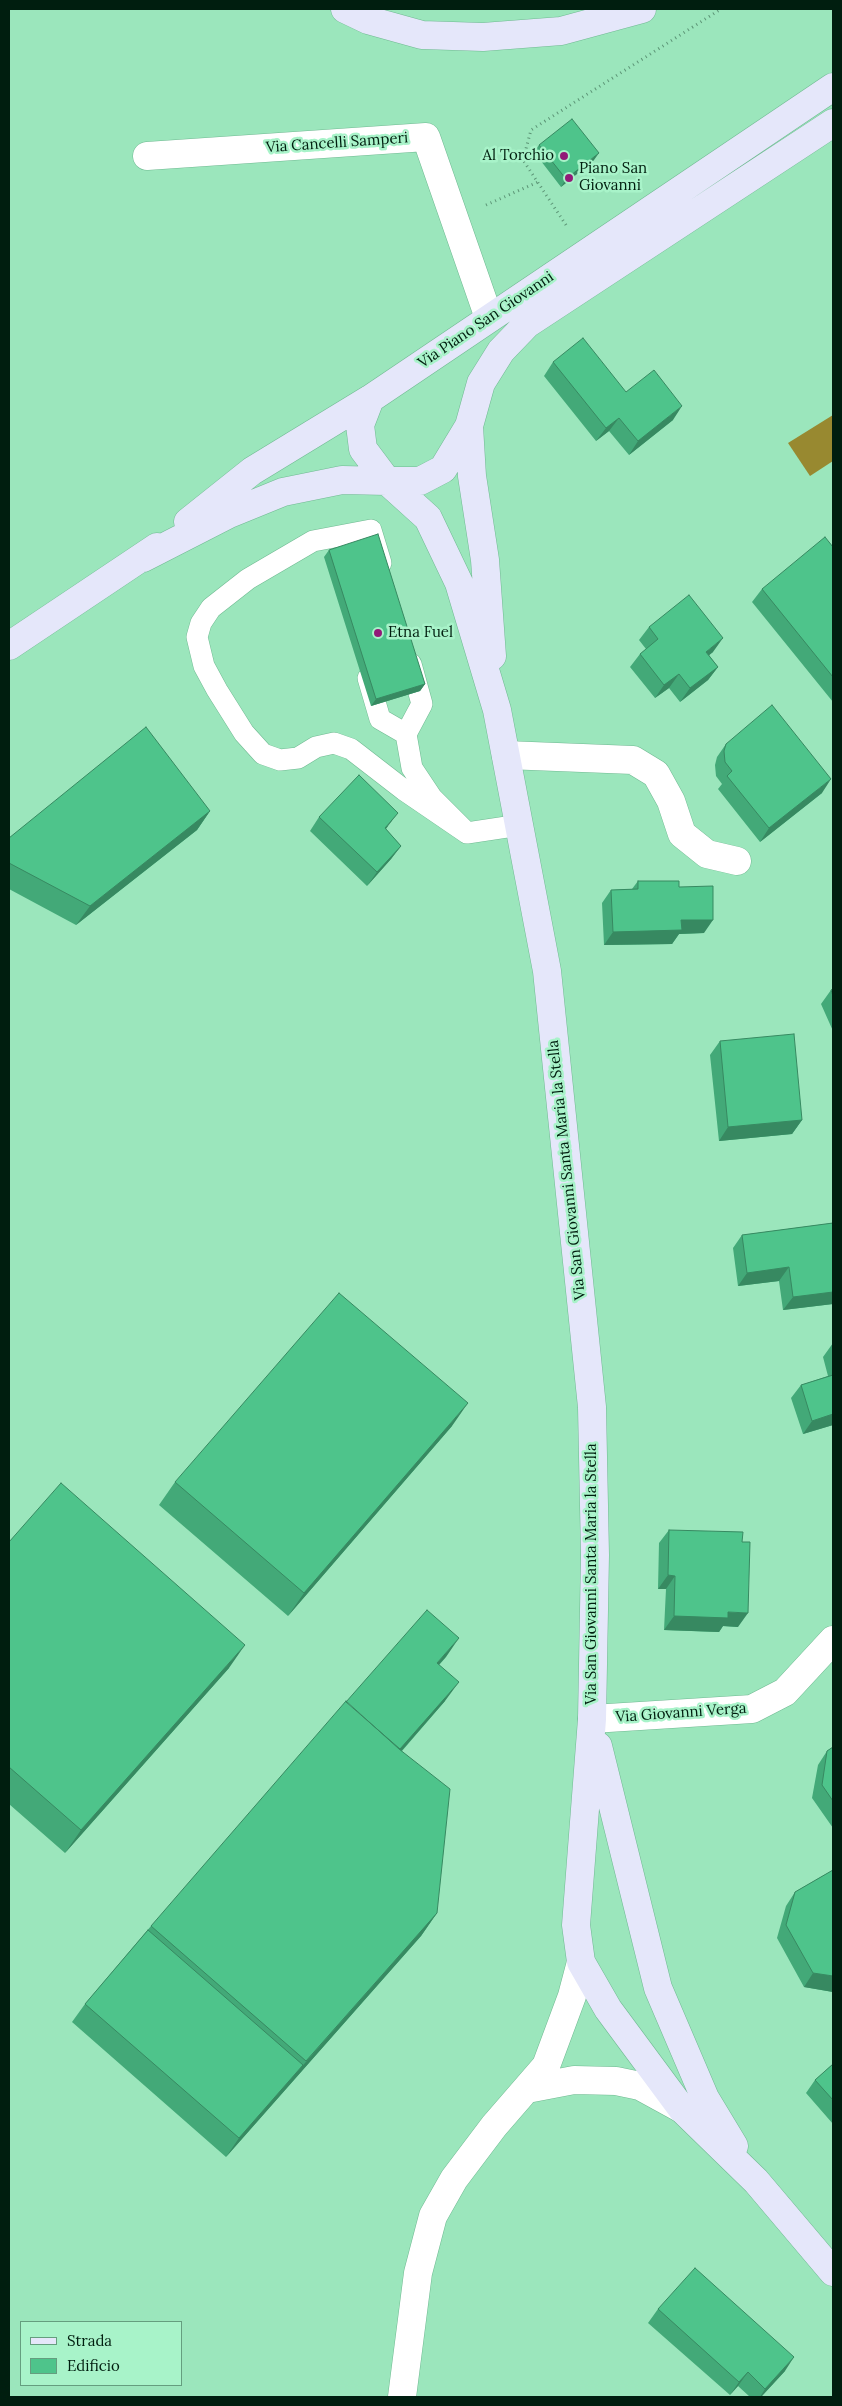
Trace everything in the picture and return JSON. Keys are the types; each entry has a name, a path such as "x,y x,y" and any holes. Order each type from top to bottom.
{"street":[{"path":"345,9 368,20 422,35 483,37 561,31 642,9"},
{"name":"Via Piano San Giovanni","path":"143,558 252,470 370,399 833,87"},
{"name":"Via Piano San Giovanni","path":"469,426 481,383 501,351 527,324 833,123"},
{"name":"Via Cancelli Samperi","path":"147,156 426,137 489,318"},
{"path":"370,399 360,425 363,449 388,481 428,518 459,583 496,710"},
{"path":"9,646 143,558 229,514 283,492 342,480 420,481 443,469 469,426"},
{"path":"469,426 472,476 485,560 496,710"},
{"name":"Via San Giovanni Santa Maria la Stella","path":"402,2397 418,2273 433,2216 454,2179 494,2126 546,2066 572,1996 581,1962 576,1925 592,1720 595,1555 592,1407 547,971 520,825 496,710"},
{"path":"506,755 633,760 656,774 670,801 682,834 707,854 737,861"},
{"name":"Via Giovanni Verga","path":"592,1720 752,1709 785,1692 833,1640"},
{"path":"592,1720 658,1988 705,2098 756,2181"},
{"path":"581,1962 608,2009 682,2109 756,2181 833,2272"},
{"path":"527,2089 574,2080 616,2081 640,2086 682,2109"}],"lane":[{"path":"388,585 371,530 313,541 248,579 211,608 201,623 197,636 204,666 244,733 263,754 280,760 298,758 316,747 334,743 351,750 404,790 467,833 520,825"},
{"path":"313,541 330,549 332,558"},
{"path":"406,649 422,704 406,734 412,768 432,798 467,833"},
{"path":"363,662 380,718 406,734"}],"path":[{"path":"567,227 523,160 531,130 721,9"},
{"path":"454,219 538,182"}],"shaded area":[{"path":"833,415 833,461 810,476 788,443"}],"building":[{"name":"Al Torchio","path":"572,119 599,153 566,179 539,145"},
{"path":"583,338 626,392 654,370 682,406 638,441 619,418 606,428 553,362"},
{"path":"378,534 425,684 376,699 329,550"},
{"path":"825,537 833,547 833,677 762,589"},
{"path":"689,595 723,638 706,652 718,667 690,688 679,674 664,685 640,654 658,639 649,627"},
{"path":"772,705 831,779 769,828 727,776 732,771 725,762 724,751 726,744"},
{"path":"146,727 210,811 90,906 9,863 9,838"},
{"path":"359,775 398,813 385,828 401,846 377,872 319,817"},
{"path":"638,881 679,881 679,887 713,886 713,920 681,920 682,930 613,932 611,890 638,889"},
{"path":"794,1034 802,1120 728,1127 720,1041"},
{"path":"833,1223 833,1292 793,1297 789,1267 747,1273 742,1235"},
{"path":"339,1293 468,1403 304,1593 175,1482"},
{"path":"833,1375 833,1414 812,1421 801,1385"},
{"path":"61,1483 245,1645 81,1830 9,1767 9,1542"},
{"path":"669,1530 743,1532 742,1542 750,1542 748,1613 728,1612 728,1618 674,1616 675,1576 668,1575"},
{"path":"427,1610 459,1638 437,1663 459,1682 400,1749 346,1702"},
{"path":"346,1701 399,1749 450,1789 437,1913 306,2061 151,1926"},
{"path":"833,1747 833,1801 822,1785 827,1751"},
{"path":"833,1870 833,1976 813,1973 786,1925 795,1892"},
{"path":"148,1930 303,2065 239,2138 85,2004"},
{"path":"833,2064 833,2100 815,2080"},
{"path":"695,2268 794,2357 765,2389 748,2372 739,2382 658,2309"}],"place":[{"name":"Al Torchio","path":"564,156"},
{"name":"Piano San Giovanni","path":"569,178"},
{"name":"Etna Fuel","path":"378,633"}]}
